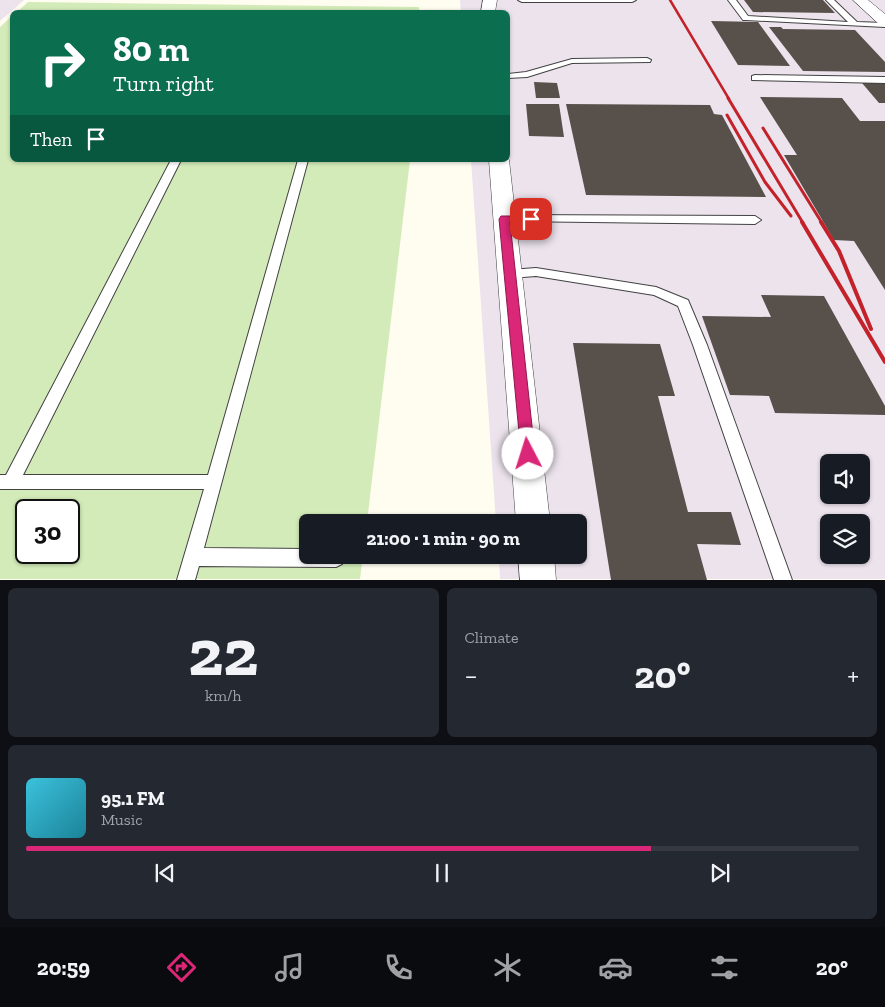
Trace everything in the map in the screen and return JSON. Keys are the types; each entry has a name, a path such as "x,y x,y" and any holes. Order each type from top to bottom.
{"street":[{"path":"860,0 885,23"},
{"path":"498,162 533,514"},
{"path":"537,564 538,580"}],"lane":[{"path":"522,0 632,0"},
{"path":"732,0 746,18 856,24 885,23"},
{"path":"830,0 856,24"},
{"path":"510,76 527,74 572,61 647,60"},
{"path":"755,78 885,80"},
{"path":"175,162 6,482 214,482"},
{"path":"186,580 302,162"},
{"path":"504,219 756,220"},
{"path":"510,274 536,272 656,291 683,304 700,345 783,580"},
{"path":"193,557 299,558"}],"shaded area":[{"path":"0,0 24,0 10,10 10,12 0,21"},
{"path":"460,0 885,0 885,579 500,579 499,564 587,564 587,514 495,514 471,162 510,162 510,10 461,10"}],"green space":[{"path":"28,2 419,7 419,10 19,10"},
{"path":"10,18 10,162 410,162 368,514 299,514 299,564 362,564 360,579 0,579 0,27"}],"building":[{"path":"744,0 823,0 835,13 753,12"},
{"path":"711,21 758,22 790,66 738,65"},
{"path":"769,27 781,27 783,29 855,30 885,62 885,72 803,71"},
{"path":"534,82 557,83 560,98 536,98"},
{"path":"862,83 885,83 885,103 879,103"},
{"path":"760,97 842,98 860,121 885,121 885,290 854,241 834,240 784,155 797,155"},
{"path":"526,104 559,104 564,137 529,136"},
{"path":"566,104 710,105 714,114 722,115 766,197 586,195"},
{"path":"761,295 824,296 885,406 885,415 775,413 769,396 730,395 702,316 771,317"},
{"path":"573,343 660,344 675,396 658,396 688,512 731,512 741,545 697,544 707,580 611,580"}],"railway":[{"path":"670,0 729,99"},
{"path":"728,98 803,223"},
{"path":"727,115 765,182 791,216"},
{"path":"763,128 822,223"},
{"path":"802,222 885,362"},
{"path":"821,222 839,251 871,329"}],"route":[{"path":"528,454 504,219 531,219"}]}
